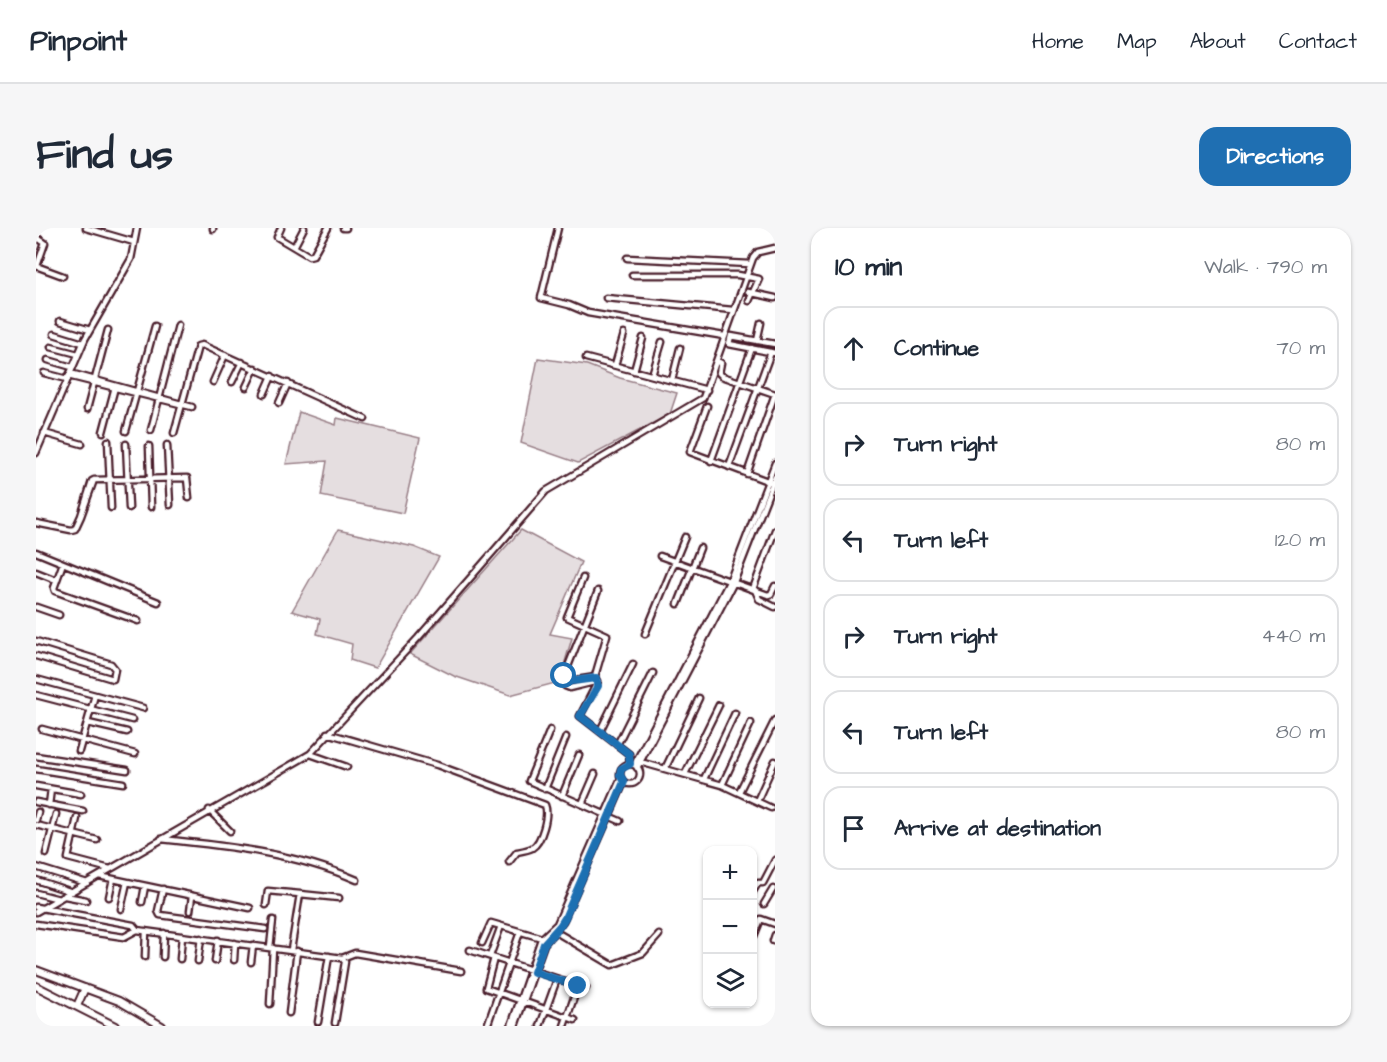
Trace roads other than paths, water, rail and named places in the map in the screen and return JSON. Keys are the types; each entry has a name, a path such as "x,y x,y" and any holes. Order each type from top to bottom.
{"highway":[{"path":"36,970 119,1001 158,1025"},
{"path":"36,986 115,1026"},
{"path":"77,1006 85,988"}],"street":[{"path":"86,228 134,242"},
{"path":"36,453 83,343 127,267 137,228"},
{"path":"281,228 277,237 309,256 312,255 328,228"},
{"path":"294,246 303,228"},
{"path":"558,228 541,298 567,304 588,313 724,336"},
{"path":"36,237 45,243 36,266 63,276"},
{"path":"36,912 39,908 72,892 209,810 310,754 419,636 546,490 583,466 698,403 707,390 750,264 758,252 775,248"},
{"path":"627,258 750,264"},
{"path":"632,275 746,276 759,279 750,292 749,301"},
{"path":"750,292 775,298"},
{"path":"606,298 733,310"},
{"path":"60,321 90,330"},
{"path":"757,341 761,323"},
{"path":"151,430 178,325"},
{"path":"126,431 155,326"},
{"path":"87,409 108,330"},
{"path":"54,334 83,343"},
{"path":"615,366 624,334"},
{"path":"729,467 757,388 773,352 729,344 731,336 773,344 775,339"},
{"path":"634,370 643,338"},
{"path":"652,375 662,342"},
{"path":"174,433 198,346 205,345 365,418"},
{"path":"51,347 78,354"},
{"path":"672,381 680,348"},
{"path":"711,460 752,348"},
{"path":"213,382 225,354"},
{"path":"586,358 707,390"},
{"path":"48,360 69,374"},
{"path":"717,361 721,363 720,375 775,394 747,474"},
{"path":"232,382 242,362"},
{"path":"246,387 255,368"},
{"path":"44,373 69,374 182,404"},
{"path":"264,394 272,376"},
{"path":"279,403 288,383"},
{"path":"103,432 115,386"},
{"path":"707,406 690,451 772,483"},
{"path":"44,433 82,444"},
{"path":"108,441 111,508"},
{"path":"126,444 129,508"},
{"path":"167,445 170,505"},
{"path":"149,446 151,507"},
{"path":"772,483 775,463"},
{"path":"635,765 732,581 775,477"},
{"path":"36,523 75,529 94,480 187,478 189,498"},
{"path":"775,530 754,589 759,599 775,607"},
{"path":"645,634 685,537"},
{"path":"678,603 700,549"},
{"path":"36,552 159,602"},
{"path":"660,556 770,595 775,586"},
{"path":"63,563 56,580 55,591 138,621"},
{"path":"36,572 56,580"},
{"path":"583,578 567,616 608,637 596,679 598,686 580,714 630,755 639,773 636,781 622,780"},
{"path":"596,679 570,688 564,682 564,676 598,591"},
{"path":"36,607 59,615"},
{"path":"36,641 114,665 113,679 36,656"},
{"path":"72,667 75,653"},
{"path":"600,731 633,664"},
{"path":"617,745 653,673"},
{"path":"36,679 143,708"},
{"path":"36,695 132,720"},
{"path":"79,752 95,695"},
{"path":"665,768 699,698"},
{"path":"685,774 718,705"},
{"path":"704,779 735,713"},
{"path":"739,792 775,720"},
{"path":"88,723 127,732"},
{"path":"722,785 751,723"},
{"path":"42,729 135,753"},
{"path":"550,730 529,778 530,782 620,821"},
{"path":"327,733 437,765 545,805 546,817 536,844 530,849 517,852 509,862"},
{"path":"544,789 567,737"},
{"path":"310,754 347,767"},
{"path":"36,756 127,770"},
{"path":"562,796 579,756"},
{"path":"757,801 775,760"},
{"path":"513,1026 542,938 557,924 622,780 621,769 635,765 665,768 722,785 771,808"},
{"path":"36,769 123,783"},
{"path":"582,804 595,774"},
{"path":"36,786 81,794"},
{"path":"49,805 51,789"},
{"path":"36,802 83,811"},
{"path":"209,810 230,831"},
{"path":"36,820 38,812"},
{"path":"46,854 56,814"},
{"path":"532,972 544,944 556,932 606,815"},
{"path":"77,818 69,858 110,869"},
{"path":"36,825 98,840"},
{"path":"161,839 245,848 325,866 357,880"},
{"path":"763,883 775,860"},
{"path":"36,867 87,883"},
{"path":"99,876 250,908"},
{"path":"109,897 113,879"},
{"path":"36,880 72,892"},
{"path":"121,909 127,882"},
{"path":"757,885 763,883 774,889 764,904"},
{"path":"142,902 145,886"},
{"path":"162,889 158,911 160,915 266,929"},
{"path":"266,905 268,891 339,898"},
{"path":"36,893 59,899"},
{"path":"291,950 300,894"},
{"path":"64,896 86,900"},
{"path":"190,911 192,896"},
{"path":"39,908 134,925 137,930"},
{"path":"757,927 763,911"},
{"path":"761,919 775,924"},
{"path":"270,1004 273,920"},
{"path":"36,924 124,937 137,930 342,958 355,952 461,971"},
{"path":"482,943 489,924 542,938"},
{"path":"501,926 485,987 575,1020"},
{"path":"145,957 146,931"},
{"path":"487,1026 520,932"},
{"path":"556,932 612,965 643,953 659,934"},
{"path":"163,957 164,933"},
{"path":"180,959 182,936"},
{"path":"198,961 201,938"},
{"path":"214,961 218,940"},
{"path":"234,960 235,943"},
{"path":"251,962 253,945"},
{"path":"470,950 586,988"},
{"path":"289,1013 297,951"},
{"path":"318,1022 329,956"},
{"path":"335,1023 345,962 342,958"},
{"path":"540,1026 557,980"},
{"path":"564,1026 578,986"}]}
